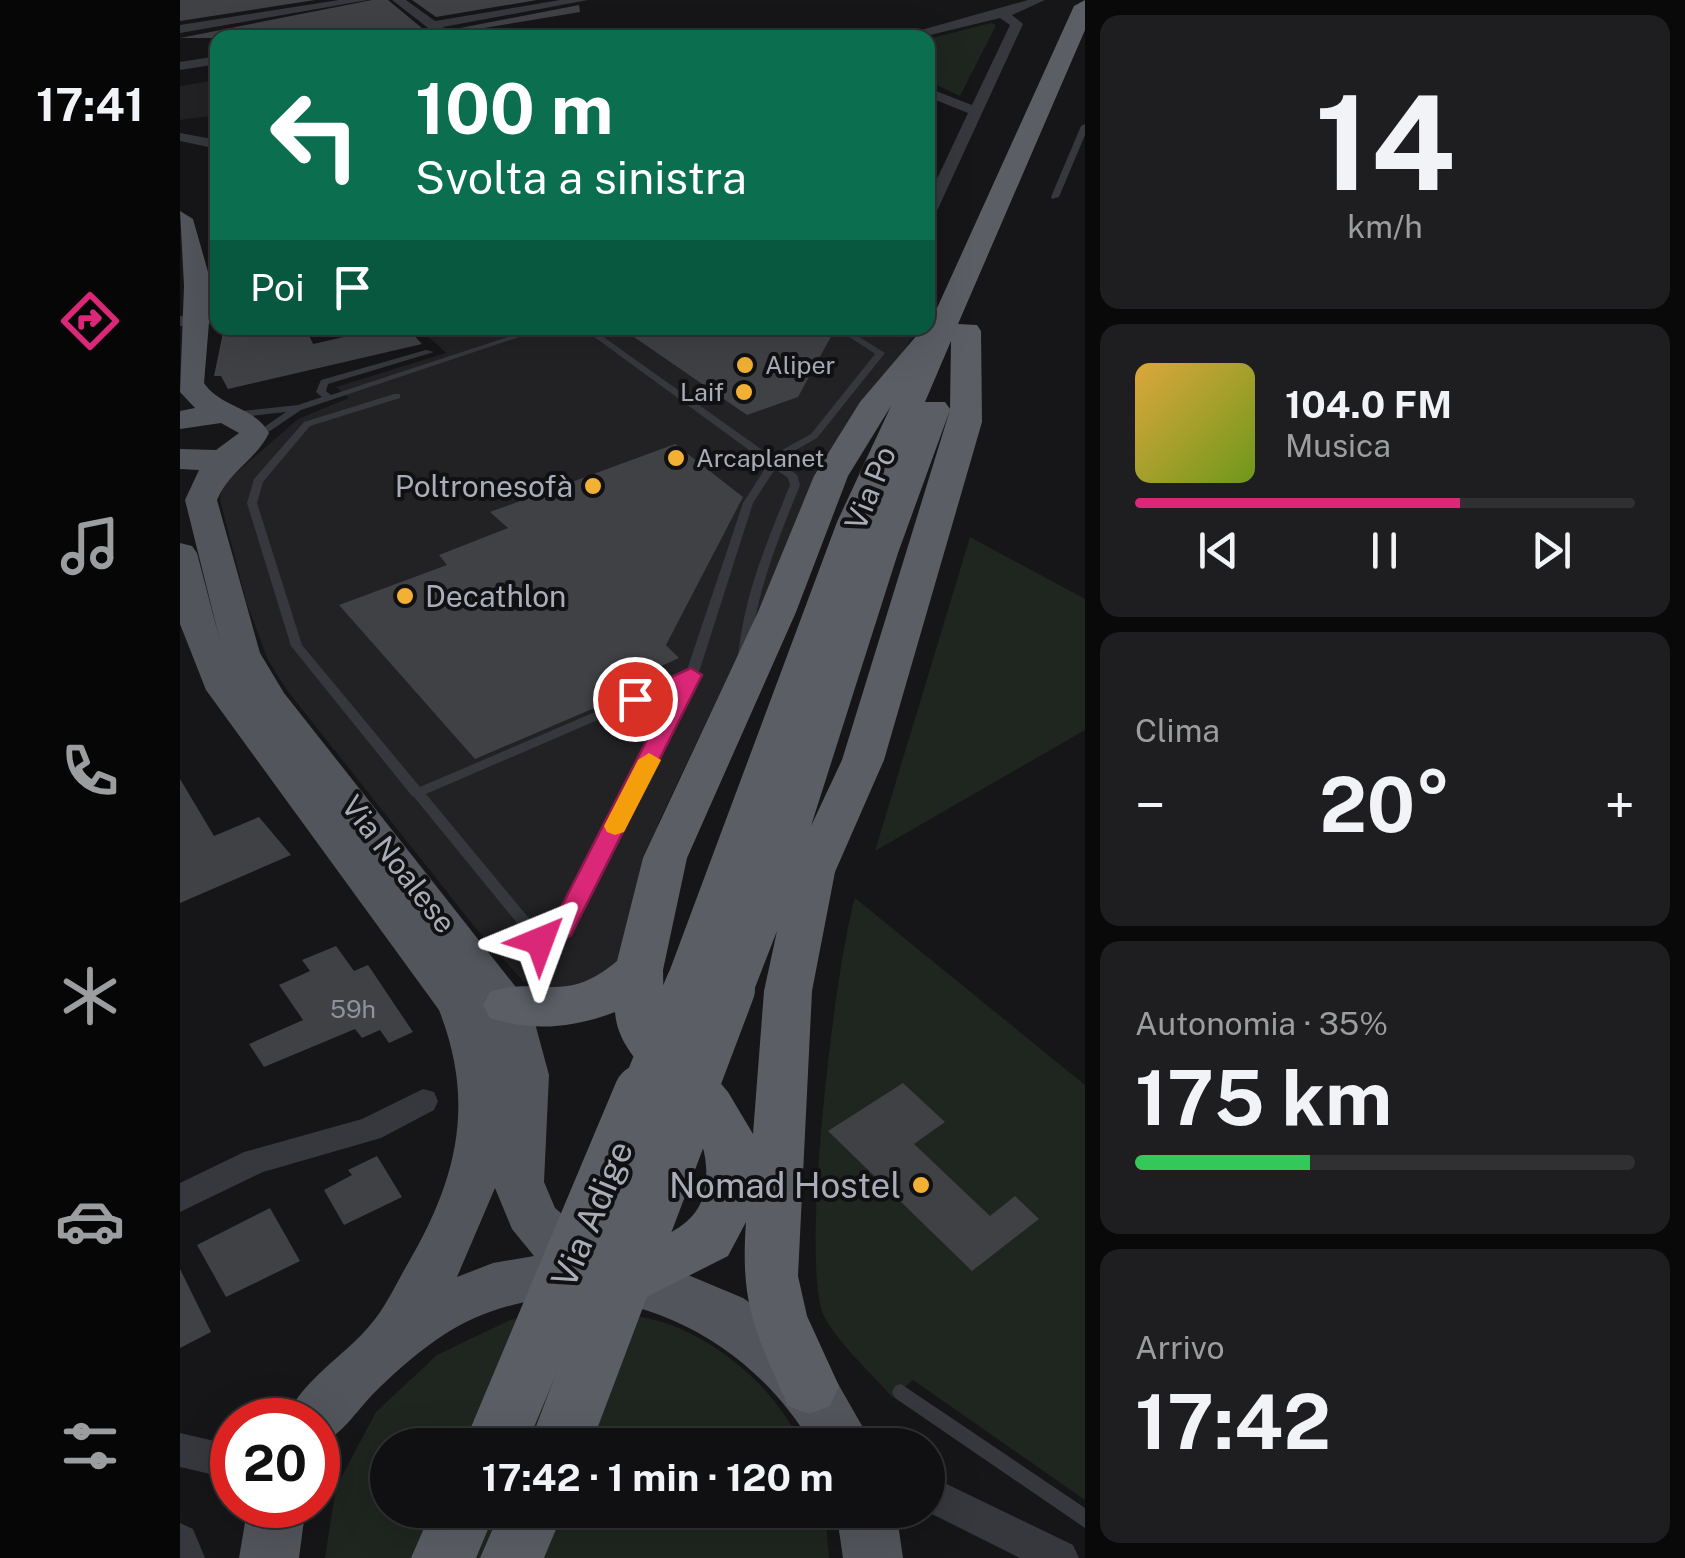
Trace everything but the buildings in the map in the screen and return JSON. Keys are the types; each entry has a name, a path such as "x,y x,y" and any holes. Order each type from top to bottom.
{"highway":[{"name":"Via Po","path":"687,981 783,854 986,234 1085,6"},
{"name":"Via Po","path":"953,329 1085,51"},
{"path":"687,981 670,845 743,690 830,476 872,408 953,329"},
{"path":"837,1425 778,1316 770,1276 788,991 812,872 862,760 966,422 953,329"},
{"path":"507,1005 535,1010 593,1003 623,986 687,981"},
{"path":"614,1278 708,1239 731,1198 734,1147 710,1107 653,1042 639,1018 687,981"},
{"name":"Via Adige","path":"501,1428 687,981"},
{"name":"Via Adige","path":"565,1428 687,981"},
{"path":"443,1558 457,1528"},
{"path":"512,1558 525,1528"}],"main road":[{"path":"180,218 196,266 189,383 198,397 236,430"},
{"path":"180,420 236,430"},
{"path":"180,459 208,461 236,430"},
{"name":"Via Noalese","path":"236,430 200,500 242,653 269,699 507,1005 524,1056 526,1112 518,1176 522,1200 561,1250 614,1278"},
{"name":"Via Noalese","path":"180,553 202,640 226,690 440,977 460,1006 474,1043 483,1110 472,1190 450,1242 393,1338"},
{"name":"Via Noalese","path":"334,1398 393,1338 440,1308 491,1288 543,1277 614,1278 682,1294 728,1316 772,1348 837,1425"},
{"path":"268,1558 273,1528"},
{"path":"869,1528 873,1558"}],"street":[{"path":"180,29 362,0"},
{"path":"398,0 440,30"},
{"path":"433,25 582,0"},
{"path":"933,30 1002,14 1039,0"},
{"path":"935,198 1017,24 1002,14"},
{"path":"180,66 210,61"},
{"path":"935,95 977,111"},
{"path":"181,140 210,144"},
{"path":"180,1198 255,1161 370,1128 423,1101"},
{"path":"180,1450 210,1457"},
{"path":"945,1501 1060,1558"},
{"path":"180,1542 186,1558"}],"lane":[{"path":"1055,197 1085,126"},
{"path":"236,430 371,381 519,335"},
{"path":"596,335 789,471 795,485 760,565 752,596 744,639 743,690"},
{"path":"371,381 397,396 308,424 258,481 252,502 296,646 540,941 562,929 691,675 736,530 773,463 783,452 814,436 880,353 855,335"},
{"path":"328,398 320,392 324,382 430,352"},
{"path":"236,430 299,408"},
{"path":"416,793 691,675"},
{"path":"901,1392 1085,1519"}],"shaded area":[{"path":"996,25 960,96 935,84 935,37"},
{"path":"210,81 210,116 180,120 180,86"},
{"path":"427,335 914,335 831,458 658,824 654,900 621,977 548,994 523,981 478,931 286,689 268,660 247,604 220,500 222,485 298,419 349,398 336,387 446,353"},
{"path":"970,537 1085,599 1085,730 875,851"},
{"path":"855,898 1085,1085 1085,1500 913,1380 893,1398 846,1347 824,1316 817,1285 818,1177 830,1044"},
{"path":"588,1309 656,1320 686,1331 745,1371 792,1428 370,1428 370,1528 826,1528 829,1558 325,1558 330,1528 340,1528 340,1480 376,1412 437,1355 510,1320"}],"slow traffic":[{"path":"615,826 649,760"}],"place":[{"name":"Aliper","path":"745,365"},
{"name":"Laif","path":"744,392"},
{"name":"Arcaplanet","path":"676,458"},
{"name":"Poltronesofà","path":"593,486"},
{"name":"Decathlon","path":"405,596"},
{"name":"Nomad Hostel","path":"921,1185"}],"route":[{"path":"540,941 562,929 691,675 635,699"}]}
